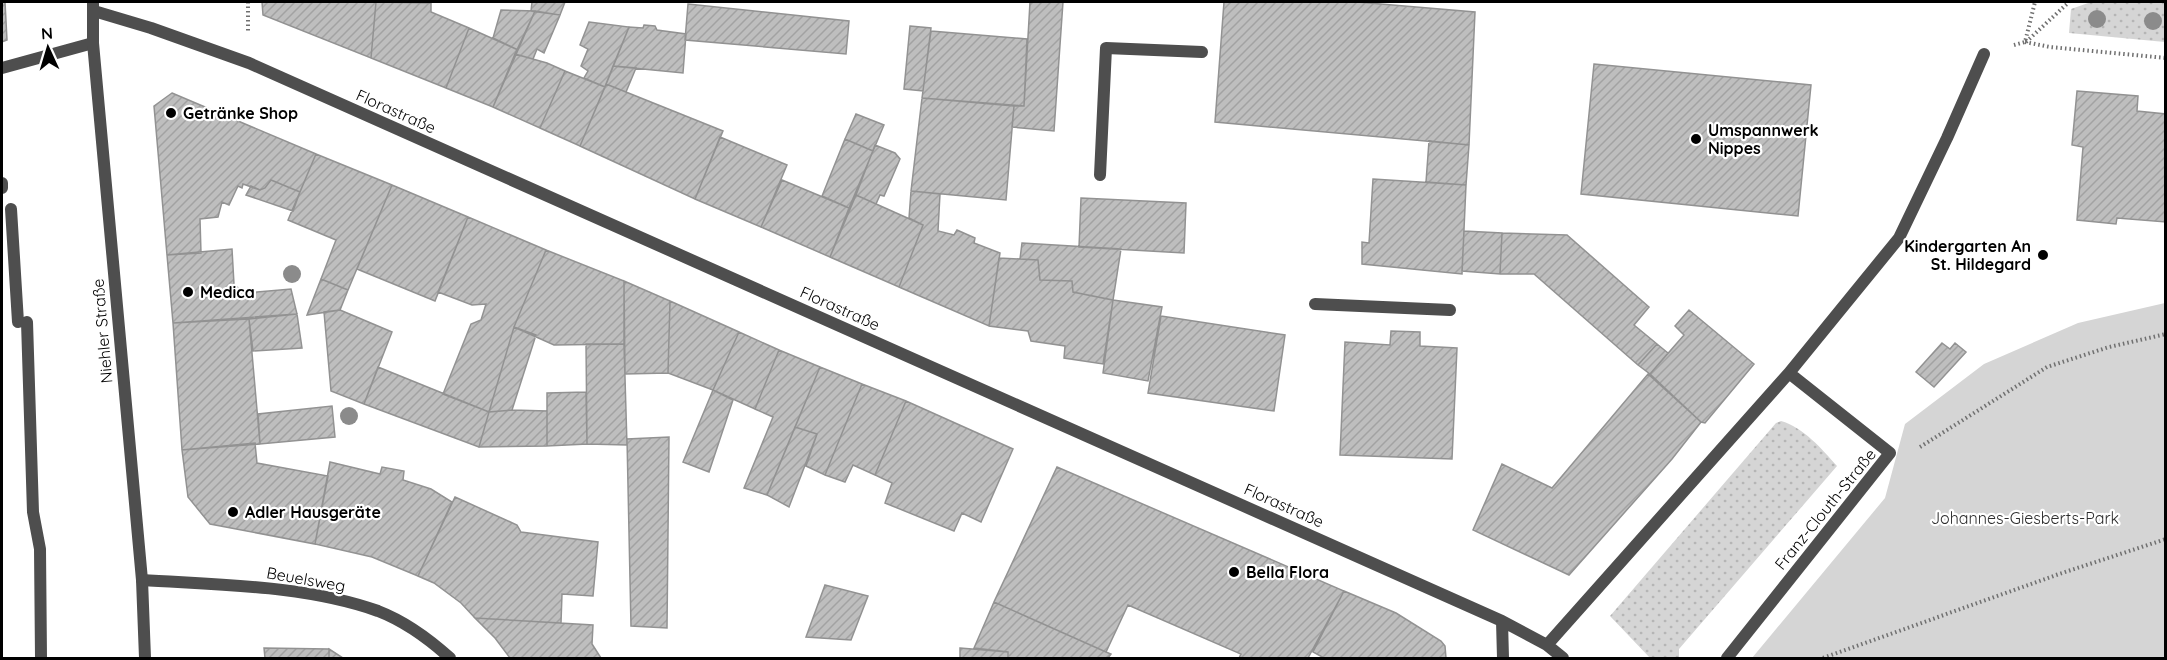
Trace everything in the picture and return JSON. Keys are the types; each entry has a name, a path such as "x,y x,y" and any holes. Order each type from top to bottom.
{"street":[{"name":"Niehler Straße","path":"94,6 93,43 142,580 145,658"},
{"name":"Florastraße","path":"94,6 249,63 1502,621 1547,645 1563,658"},
{"path":"2,68 93,43"},
{"path":"1100,175 1106,48 1202,52"},
{"path":"1547,645 1789,373 1899,238 1984,54"},
{"path":"2,183 2,188"},
{"path":"11,209 22,322 33,512 40,549 41,658"},
{"path":"1315,304 1450,310"},
{"name":"Franz-Clouth-Straße","path":"1727,658 1890,453 1789,373"},
{"name":"Beuelsweg","path":"142,580 262,588 327,598 379,611 429,639 450,658"},
{"path":"1502,621 1503,658"}],"path":[{"path":"2025,42 2035,2"},
{"path":"1984,54 2025,42 2068,2"},
{"path":"2025,42 2050,47 2166,58"},
{"path":"1890,453 1920,447 2047,367 2109,347 2166,334"},
{"path":"1824,658 2059,574 2166,539"}],"green space":[{"path":"2091,2 2165,2 2165,42 2069,33 2071,9"},
{"name":"Johannes-Giesberts-Park","path":"2165,303 2165,658 1752,658 1885,498 1905,424 1984,364 2078,323"},
{"path":"1781,421 1804,433 1837,466 1679,649 1679,658 1650,658 1610,616 1776,423"}],"building":[{"path":"2,2 5,2 7,40 2,42"},
{"path":"262,2 376,2 371,58 263,15"},
{"path":"376,2 431,3 431,12 469,28 446,88 371,58"},
{"path":"532,2 565,2 560,15 531,11"},
{"path":"1030,2 1063,2 1054,131 1012,127 1014,106 1024,106"},
{"path":"1224,2 1357,2 1475,12 1469,145 1215,122"},
{"path":"688,4 849,21 846,54 685,40"},
{"path":"501,10 535,11 518,50 493,38"},
{"path":"535,11 560,15 544,53 537,49 533,59 515,54"},
{"path":"589,22 629,27 605,87 584,78 588,71 581,66 588,49 580,45"},
{"path":"644,25 655,26 657,30 686,34 683,73 613,66 629,27 643,28"},
{"path":"910,26 931,28 923,91 904,89"},
{"path":"469,28 518,50 493,107 446,88"},
{"path":"931,31 1027,39 1024,106 922,98"},
{"path":"515,54 565,71 540,128 493,107"},
{"name":"Umspannwerk Nippes","path":"1594,64 1811,85 1798,216 1581,194"},
{"path":"613,66 636,68 626,92 606,84"},
{"path":"565,71 605,87 580,146 540,128"},
{"path":"606,84 723,131 695,199 580,146"},
{"path":"2077,91 2138,96 2137,111 2166,114 2166,222 2117,218 2116,224 2077,220 2083,147 2072,145"},
{"path":"172,93 316,154 300,192 271,180 265,188 260,190 243,184 242,188 238,186 229,205 222,202 218,217 200,219 201,253 167,255 154,106"},
{"path":"922,98 1014,106 1006,200 911,191"},
{"path":"856,114 884,125 873,151 845,139"},
{"path":"720,137 787,165 761,227 695,199"},
{"path":"845,139 873,151 849,208 822,196"},
{"path":"1429,141 1469,145 1466,185 1426,182"},
{"path":"875,145 895,153 900,159 884,196 880,195 876,204 856,195"},
{"path":"316,154 392,185 348,290 321,279 336,240 288,220"},
{"path":"1373,179 1466,185 1462,274 1362,264 1362,242 1369,243"},
{"path":"271,180 300,192 293,211 246,195 251,186 260,190 265,188"},
{"path":"782,180 849,208 830,257 761,227"},
{"path":"392,185 468,217 435,301 357,269"},
{"path":"911,191 940,194 938,231 954,235 957,230 975,238 974,243 1000,253 989,326 899,287 923,225 909,218"},
{"path":"856,195 923,225 899,287 830,257"},
{"path":"1081,198 1186,203 1184,253 1079,247"},
{"path":"468,217 546,250 514,327 489,412 443,394 471,324 481,320 486,304 472,305 438,292"},
{"path":"1464,231 1502,233 1500,274 1462,271"},
{"path":"1502,233 1567,235 1649,307 1634,325 1657,344 1638,365 1534,274 1500,274"},
{"path":"1022,243 1121,249 1113,300 1073,292 1072,281 1040,280 1038,260 1020,259"},
{"path":"232,249 234,284 244,293 291,289 297,314 173,323 167,255"},
{"path":"546,250 624,281 624,344 554,345 514,327"},
{"path":"999,258 1038,260 1040,280 1072,281 1073,292 1113,300 1103,364 1064,358 1065,346 1031,341 1028,331 989,326"},
{"path":"321,279 348,290 340,310 307,315"},
{"path":"624,281 670,301 668,373 625,374"},
{"path":"1113,300 1162,307 1148,381 1103,373"},
{"path":"670,301 739,332 713,390 668,373"},
{"path":"340,310 392,332 364,404 331,391 324,312"},
{"path":"1689,310 1754,364 1705,423 1701,422 1650,374 1684,335 1675,326"},
{"path":"297,314 302,348 253,351 249,319"},
{"path":"1161,316 1285,335 1274,411 1148,393"},
{"path":"249,319 260,444 182,450 173,323"},
{"path":"514,327 536,335 512,410 489,412"},
{"path":"1391,331 1420,332 1420,346 1457,348 1452,459 1340,455 1345,342 1390,345"},
{"path":"739,332 779,350 755,409 713,390"},
{"path":"1942,343 1950,349 1955,343 1966,352 1934,387 1916,372"},
{"path":"586,344 624,344 627,445 587,444"},
{"path":"1657,344 1668,353 1650,374 1638,365"},
{"path":"779,350 820,367 767,495 744,488 773,417 755,409"},
{"path":"378,367 489,412 479,447 364,404"},
{"path":"820,367 862,384 825,475 806,466 817,434 795,427"},
{"path":"1648,374 1701,422 1672,459 1569,575 1473,530 1502,464 1552,488"},
{"path":"862,384 906,401 875,475 853,465 845,482 825,475"},
{"path":"713,390 733,400 709,472 683,462"},
{"path":"586,392 587,444 547,446 547,393"},
{"path":"906,401 1013,449 981,522 962,513 954,531 885,503 892,483 875,475"},
{"path":"332,406 335,437 260,444 258,414"},
{"path":"547,411 547,446 479,447 489,412"},
{"path":"795,427 817,434 789,507 767,495"},
{"path":"669,437 667,628 631,626 627,439"},
{"path":"255,443 257,463 328,476 315,544 210,524 188,497 182,450"},
{"path":"330,462 380,474 382,467 404,471 403,480 431,489 452,502 418,576 372,557 315,544"},
{"path":"1057,467 1344,591 1308,658 1239,658 1241,654 1128,605 1106,652 994,602"},
{"path":"455,497 517,525 521,532 598,542 593,596 562,594 561,623 475,618 461,603 434,583 418,576"},
{"path":"825,585 868,596 851,640 806,637"},
{"path":"1344,591 1396,613 1441,641 1445,646 1446,658 1324,658 1313,652"},
{"path":"994,602 1111,654 1108,658 1008,658 1008,652 974,648"},
{"path":"475,618 593,625 592,644 601,658 510,658 495,638"},
{"path":"264,648 329,649 329,658 265,658"},
{"path":"960,648 1008,652 1008,658 960,658"},
{"path":"329,649 343,658 329,658"}],"place":[{"name":"Getränke Shop","path":"171,113"},
{"name":"Umspannwerk Nippes","path":"1696,139"},
{"name":"Kindergarten An St. Hildegard","path":"2043,255"},
{"name":"Medica","path":"188,292"},
{"name":"Adler Hausgeräte","path":"233,512"},
{"name":"Bella Flora","path":"1234,572"}]}
